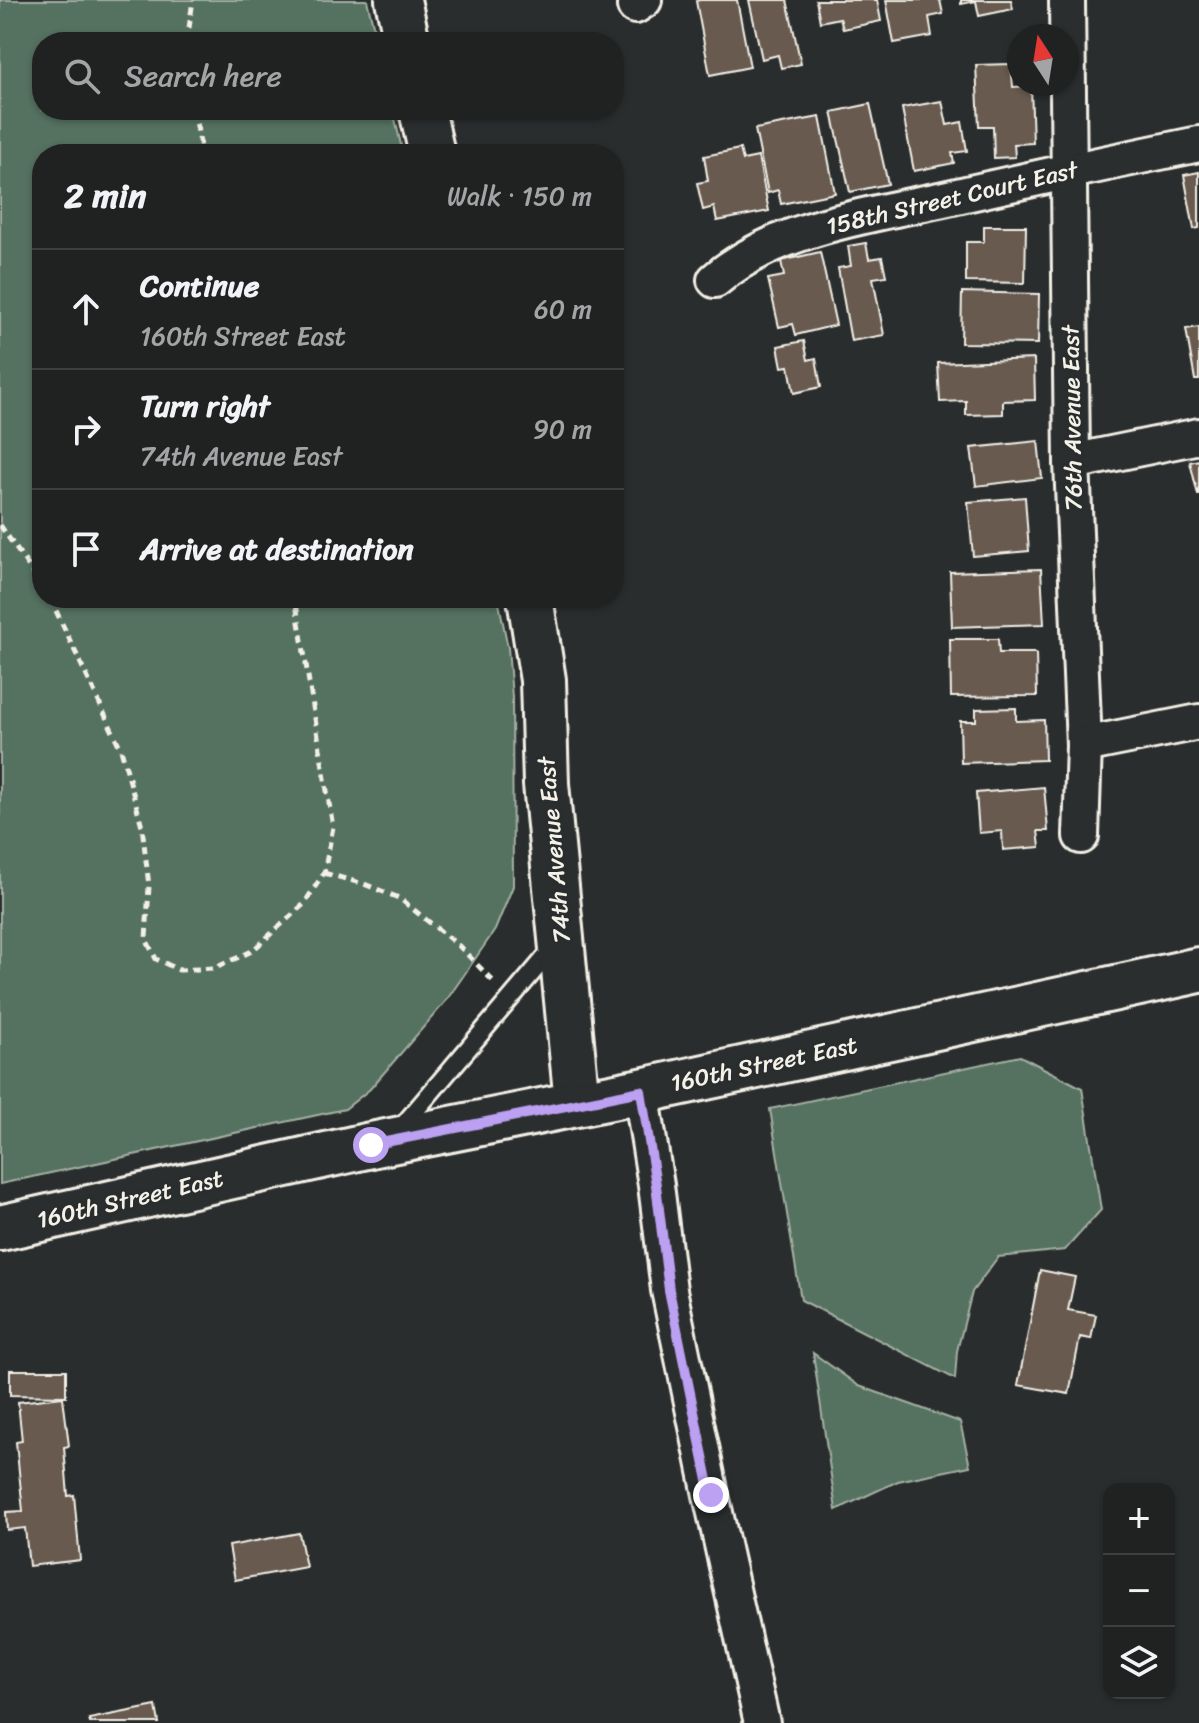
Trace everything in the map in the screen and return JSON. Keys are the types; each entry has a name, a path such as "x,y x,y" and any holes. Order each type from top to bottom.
{"main road":[{"path":"398,0 405,32"},
{"path":"424,120 430,144"},
{"name":"74th Avenue East","path":"532,608 543,680 546,784 577,1103"},
{"name":"160th Street East","path":"0,1228 390,1141 641,1091 1199,970"}],"street":[{"name":"76th Avenue East","path":"1067,0 1072,462 1084,745 1081,836"},
{"name":"158th Street Court East","path":"715,280 731,265 773,243 839,222 1199,144"},
{"path":"1072,462 1199,436"},
{"path":"1084,745 1199,722"},
{"path":"641,1091 669,1290 762,1723"}],"lane":[{"path":"390,1141 561,939"}],"path":[{"path":"188,32 193,0"},
{"path":"196,120 200,144"},
{"path":"0,525 32,571"},
{"path":"55,608 121,749 142,826 149,886 146,939 156,959 179,970 215,968 252,951 304,904 324,873 333,827 297,608"},
{"path":"324,873 399,898 459,946 510,999"}],"green space":[{"path":"0,0 367,0 375,32 32,32 32,120 395,120 401,144 32,144 32,608 500,608 508,648 512,697 513,886 495,930 446,1001 370,1089 345,1109 0,1184"},
{"path":"1020,1056 1082,1088 1101,1210 1065,1250 998,1257 972,1292 957,1351 955,1379 801,1300 770,1109"},
{"path":"813,1353 859,1386 960,1422 970,1466 898,1481 836,1510"}],"building":[{"path":"737,0 750,67 710,75 696,1"},
{"path":"749,0 787,0 801,64 781,68 778,55 762,59"},
{"path":"816,0 877,0 881,21 843,29 840,18 820,22"},
{"path":"886,0 940,0 943,14 929,17 932,36 894,43"},
{"path":"961,0 1011,0 1013,9 979,16 976,1 961,4"},
{"path":"1007,64 1007,96 1031,96 1033,143 1014,144 1015,157 994,158 993,126 979,126 976,65"},
{"path":"942,101 947,125 962,122 967,151 952,153 954,163 914,171 902,108"},
{"path":"870,104 888,184 850,192 832,112"},
{"path":"820,117 835,193 781,204 778,190 768,193 755,129"},
{"path":"740,149 743,160 758,157 769,211 717,221 714,207 703,210 697,183 708,181 704,156"},
{"path":"1199,172 1199,228 1194,229 1184,175"},
{"path":"984,226 1026,226 1025,283 966,282 966,242 984,242"},
{"path":"866,243 869,259 882,257 886,276 873,278 884,335 851,341 838,268 851,266 848,246"},
{"path":"820,252 836,325 796,335 793,324 779,327 768,279 784,276 781,261"},
{"path":"962,292 1039,294 1038,344 961,343"},
{"path":"1199,327 1199,380 1195,380 1186,329"},
{"path":"804,341 808,360 816,358 821,387 794,393 789,366 782,367 778,346"},
{"path":"1034,359 1035,400 1003,401 1003,414 966,415 966,401 940,402 938,363"},
{"path":"1038,441 1042,478 976,486 971,448"},
{"path":"1199,460 1199,495 1198,495 1190,462"},
{"path":"1025,497 1029,551 973,556 968,502"},
{"path":"1041,569 1044,624 952,627 950,572"},
{"path":"950,639 998,639 999,653 1036,653 1037,696 951,697"},
{"path":"1016,708 1016,721 1044,720 1045,760 961,763 960,721 976,721 976,709"},
{"path":"1044,787 1048,831 1038,831 1040,847 1003,850 1002,831 979,833 976,793"},
{"path":"1040,1270 1075,1277 1068,1310 1096,1315 1091,1339 1080,1337 1069,1394 1018,1385"},
{"path":"10,1370 66,1370 66,1396 10,1395"},
{"path":"63,1397 69,1446 64,1447 68,1496 74,1495 80,1560 29,1566 25,1528 7,1530 6,1512 23,1511 16,1442 22,1441 18,1402"},
{"path":"299,1533 306,1567 235,1580 229,1546"},
{"path":"156,1706 159,1723 90,1723 89,1719"}],"route":[{"path":"371,1145 641,1091 669,1290 711,1495"}]}
